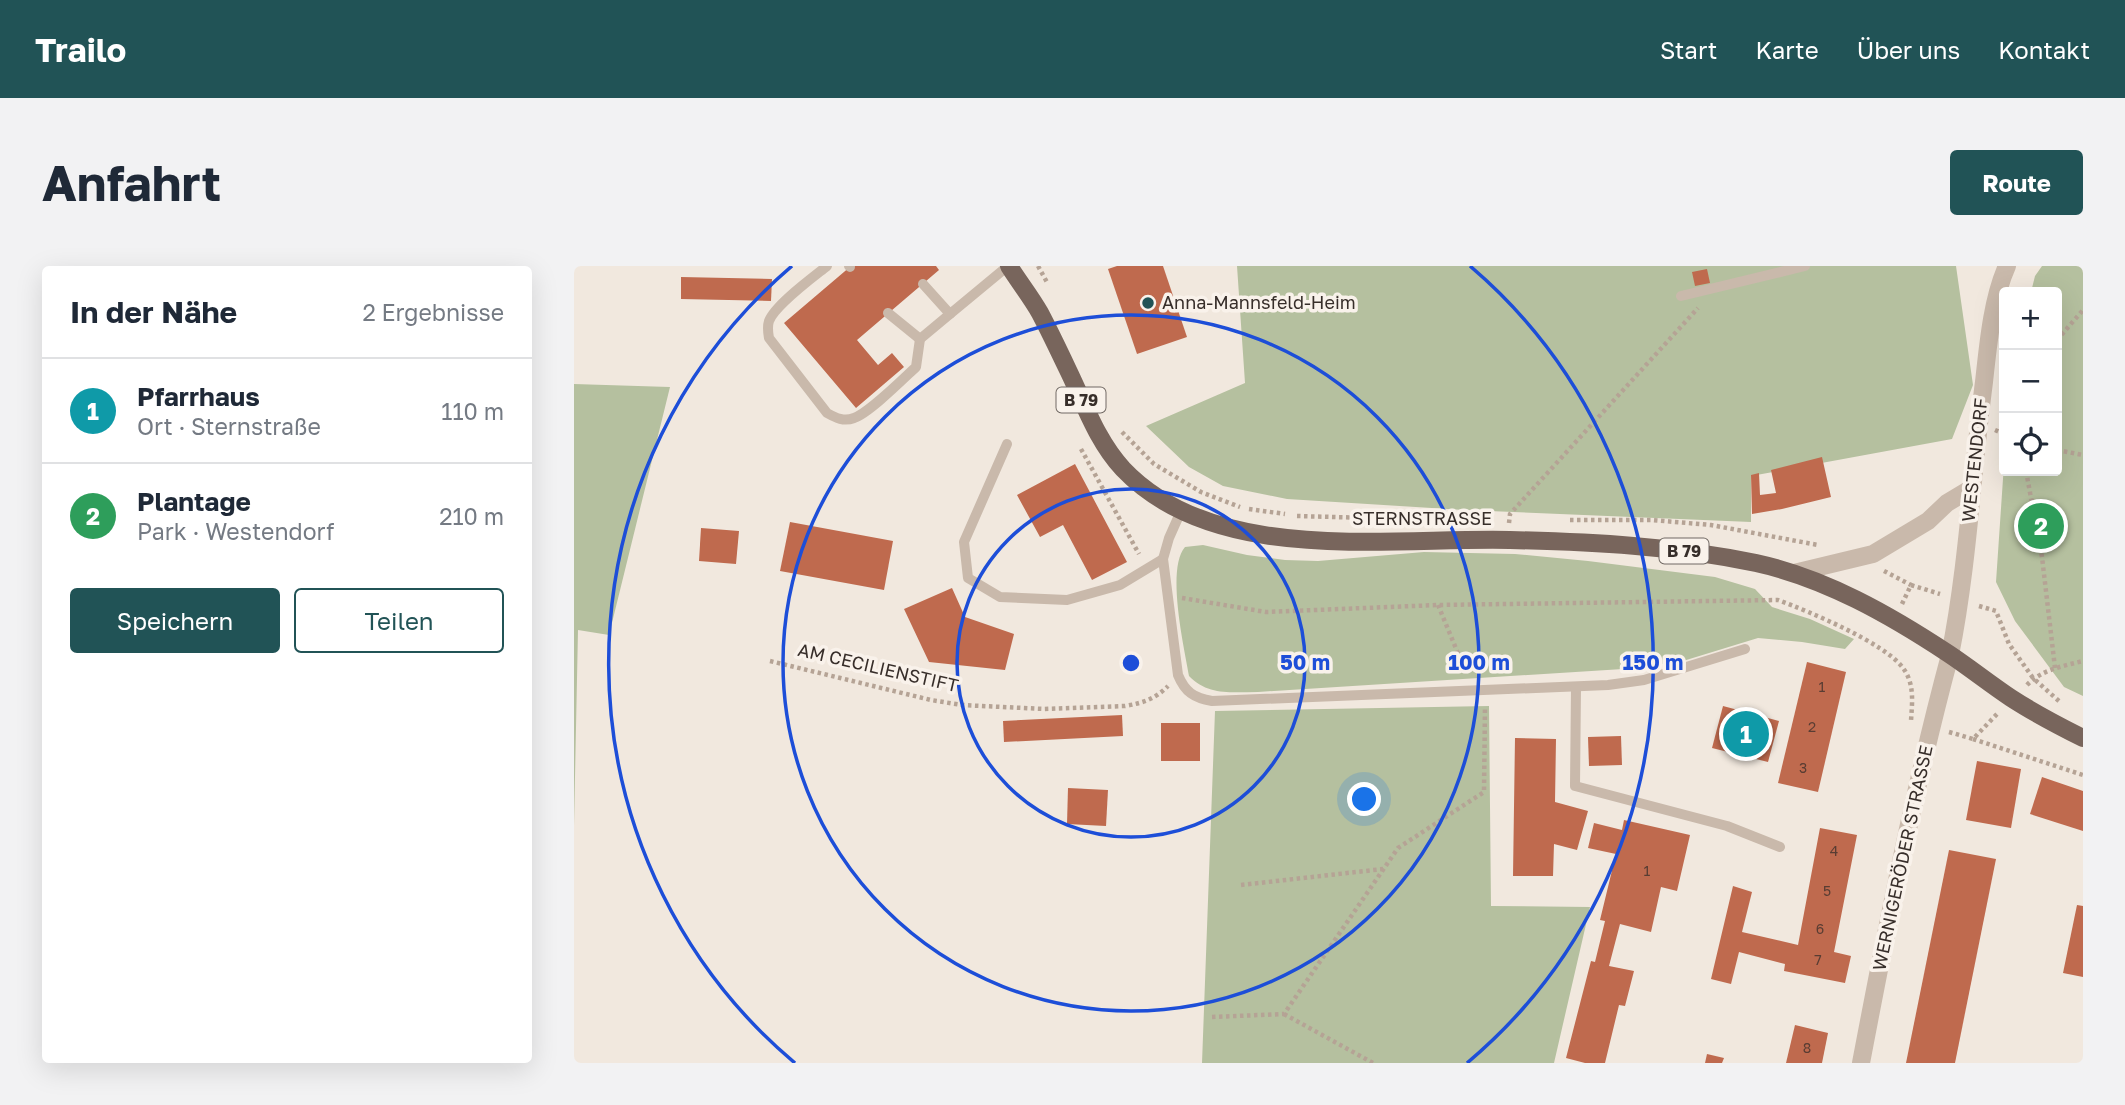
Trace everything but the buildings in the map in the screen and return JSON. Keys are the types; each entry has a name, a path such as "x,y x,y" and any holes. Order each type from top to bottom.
{"main road":[{"name":"STERNSTRASSE","path":"1009,266 1039,311 1105,447 1123,469 1146,490 1181,511 1245,533 1294,539 1509,540 1672,550 1758,563 1794,573 1850,597 1894,620 1950,655"},
{"name":"B 79","path":"1950,655 2013,699 2083,738"}],"street":[{"name":"WESTENDORF","path":"1950,655 1960,600 1987,356 1996,304 2007,266"},
{"path":"1794,573 1873,554 1928,522 1947,503 1972,488"},
{"name":"WERNIGERÖDER STRASSE","path":"1861,1063 1931,728 1950,655"}],"lane":[{"path":"827,266 776,309 767,328 769,338 827,413 840,420 853,419 864,412 916,367 920,339 1009,266"},
{"path":"1681,296 1805,266"},
{"path":"923,284 950,314"},
{"path":"888,313 920,339"},
{"path":"1007,444 964,542 968,578 1000,597 1067,600 1120,585 1163,559"},
{"path":"1181,511 1163,559 1178,675 1182,686 1199,699 1212,701 1608,685 1644,680 1745,649"},
{"path":"1576,687 1575,786 1727,826 1780,847"}],"path":[{"path":"1038,266 1051,290"},
{"path":"1509,540 1510,514 1718,287"},
{"path":"2062,334 2083,310"},
{"path":"1121,430 1154,464 1202,492 1244,508 1299,516 1417,519"},
{"path":"2062,451 2083,455"},
{"path":"2027,476 2042,557 2055,668"},
{"path":"1560,520 1651,520 1711,525 1822,545"},
{"path":"1496,521 1522,521"},
{"path":"1879,647 1911,585 1996,611 2009,644 2034,678 2062,704"},
{"path":"1167,596 1266,612 1438,605 1778,600 1807,611 1879,647 1903,667 1913,690 1911,722 2083,775"},
{"path":"1438,605 1459,656"},
{"name":"AM CECILIENSTIFT","path":"770,661 931,700 1007,708 1125,706 1145,703 1160,694 1178,675"},
{"path":"1973,739 2034,678 2055,668 2083,661"},
{"path":"1284,1014 1398,848 1484,792 1485,690"},
{"path":"1241,884 1384,869"},
{"path":"1212,1017 1284,1014 1373,1063"}],"green space":[{"path":"1237,266 1956,266 1973,385 1952,439 1751,476 1751,522 1464,510 1287,499 1223,486 1189,467 1146,426 1245,383"},
{"path":"2042,266 2083,266 2083,696 2064,687 2015,621 1996,582 2003,476 2062,476 2062,287 2032,287 2035,276"},
{"path":"574,384 670,387 609,635 578,630 574,826"},
{"path":"1203,545 1247,555 1318,561 1424,552 1515,554 1715,577 1755,589 1772,607 1810,619 1854,639 1845,649 1758,638 1683,661 1623,669 1258,692 1212,690 1189,676 1178,609 1177,572 1180,558 1185,547"},
{"path":"1489,706 1491,906 1590,907 1554,1063 1202,1063 1215,711"}],"place":[{"name":"Anna-Mannsfeld-Heim","path":"1148,303"},
{"name":"Plantage","path":"2041,526"},
{"name":"Pfarrhaus","path":"1746,734"}]}
